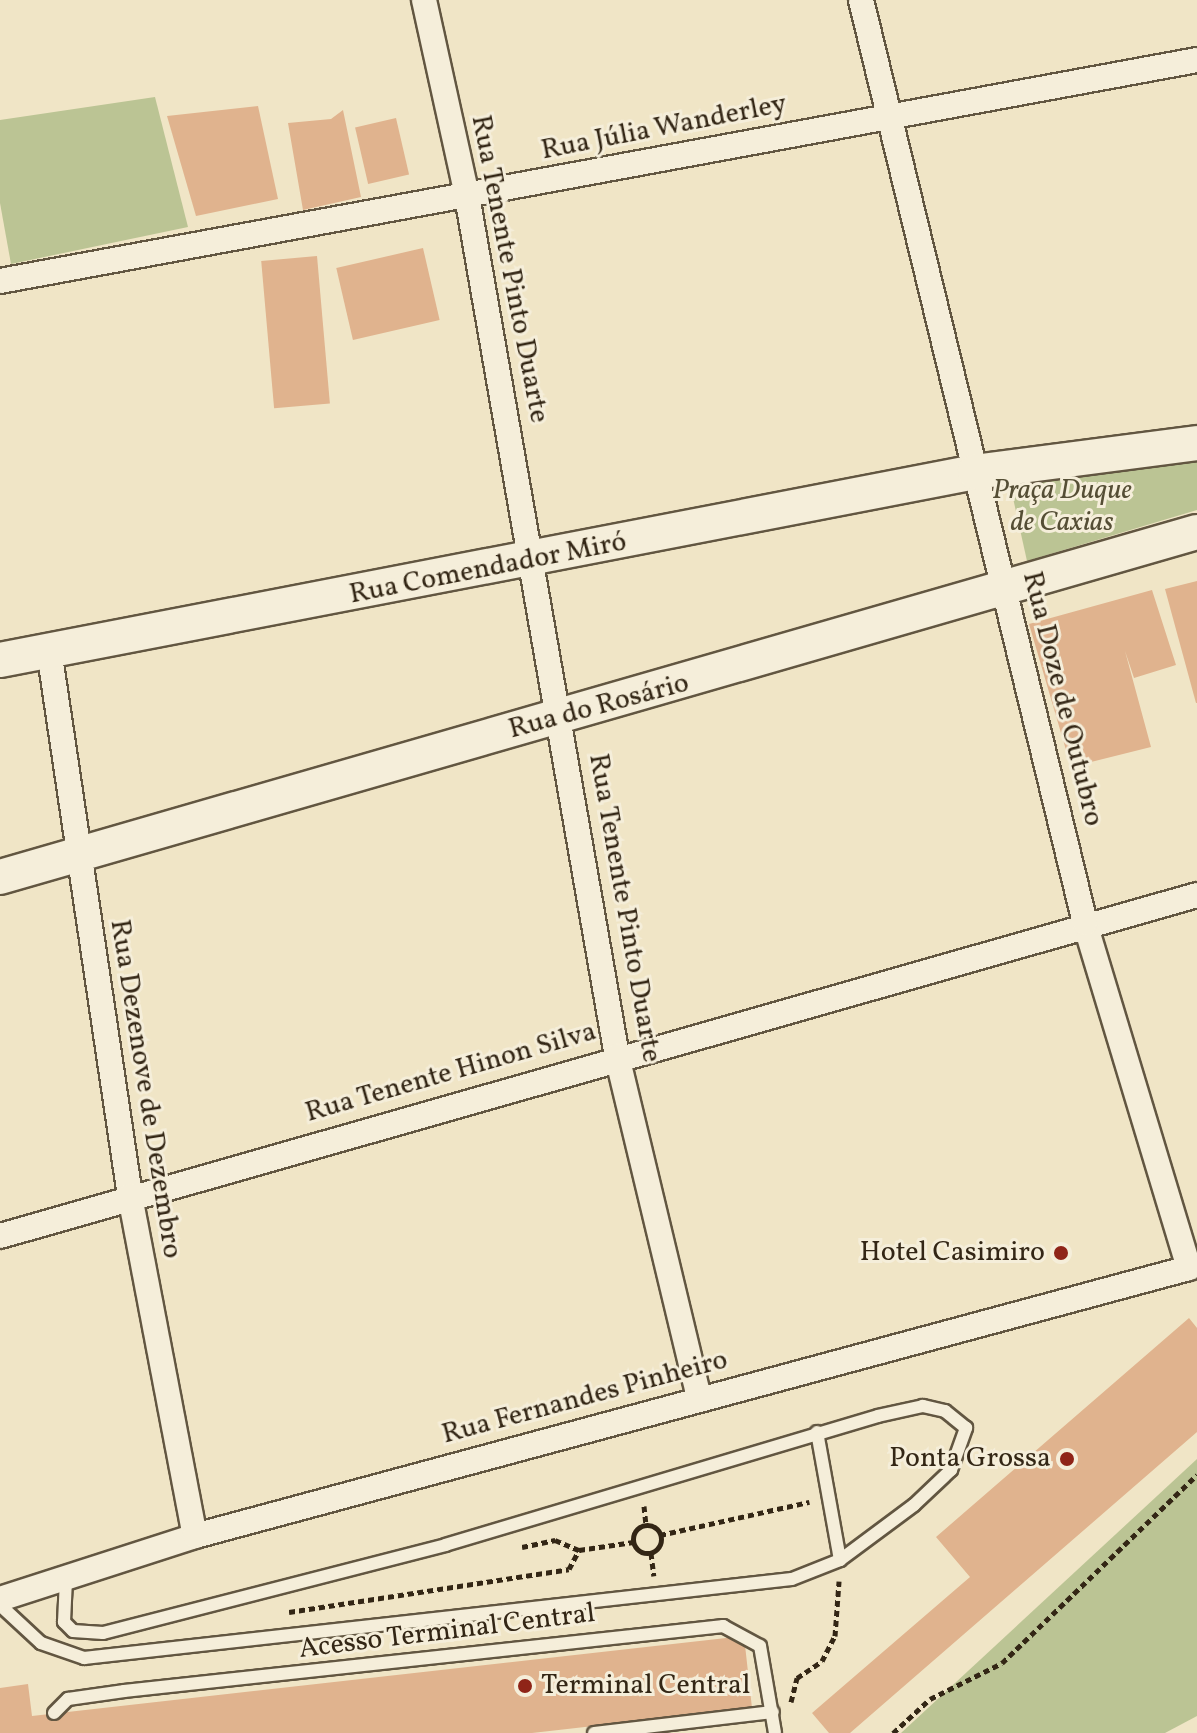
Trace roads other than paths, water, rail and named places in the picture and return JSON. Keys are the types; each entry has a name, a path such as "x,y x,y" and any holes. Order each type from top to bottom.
{"main road":[{"path":"975,472 1197,443"},
{"name":"Rua Comendador Miró","path":"0,660 534,562 975,472"},
{"name":"Rua do Rosário","path":"0,877 76,852 562,718 1197,532"}],"street":[{"name":"Rua Tenente Pinto Duarte","path":"424,0 467,196 534,562 617,1056 699,1398"},
{"name":"Rua Doze de Outubro","path":"861,0 1085,923 1189,1268"},
{"name":"Rua Júlia Wanderley","path":"0,279 467,196 1197,60"},
{"name":"Rua Dezenove de Dezembro","path":"49,650 76,852 130,1196 195,1536"},
{"name":"Rua Tenente Hinon Silva","path":"0,1236 617,1056 1085,923 1197,895"},
{"name":"Rua Fernandes Pinheiro","path":"0,1602 195,1536 1189,1268"}],"lane":[{"path":"0,1602 41,1643 84,1658 750,1586 840,1560 951,1470 966,1428 945,1411 923,1406 817,1432 446,1545 103,1633 73,1631 64,1622 66,1579"},
{"path":"817,1432 840,1560"},
{"name":"Acesso Terminal Central","path":"54,1713 68,1699 124,1691 723,1626 760,1646 775,1733"},
{"path":"594,1733 773,1712"}],"place":[{"name":"Hotel Casimiro","path":"1061,1253"},
{"name":"Ponta Grossa","path":"1067,1459"},
{"name":"Terminal Central","path":"525,1686"}],"park label":[{"name":"Praça Duque de Caxias","path":"1062,507"}]}
